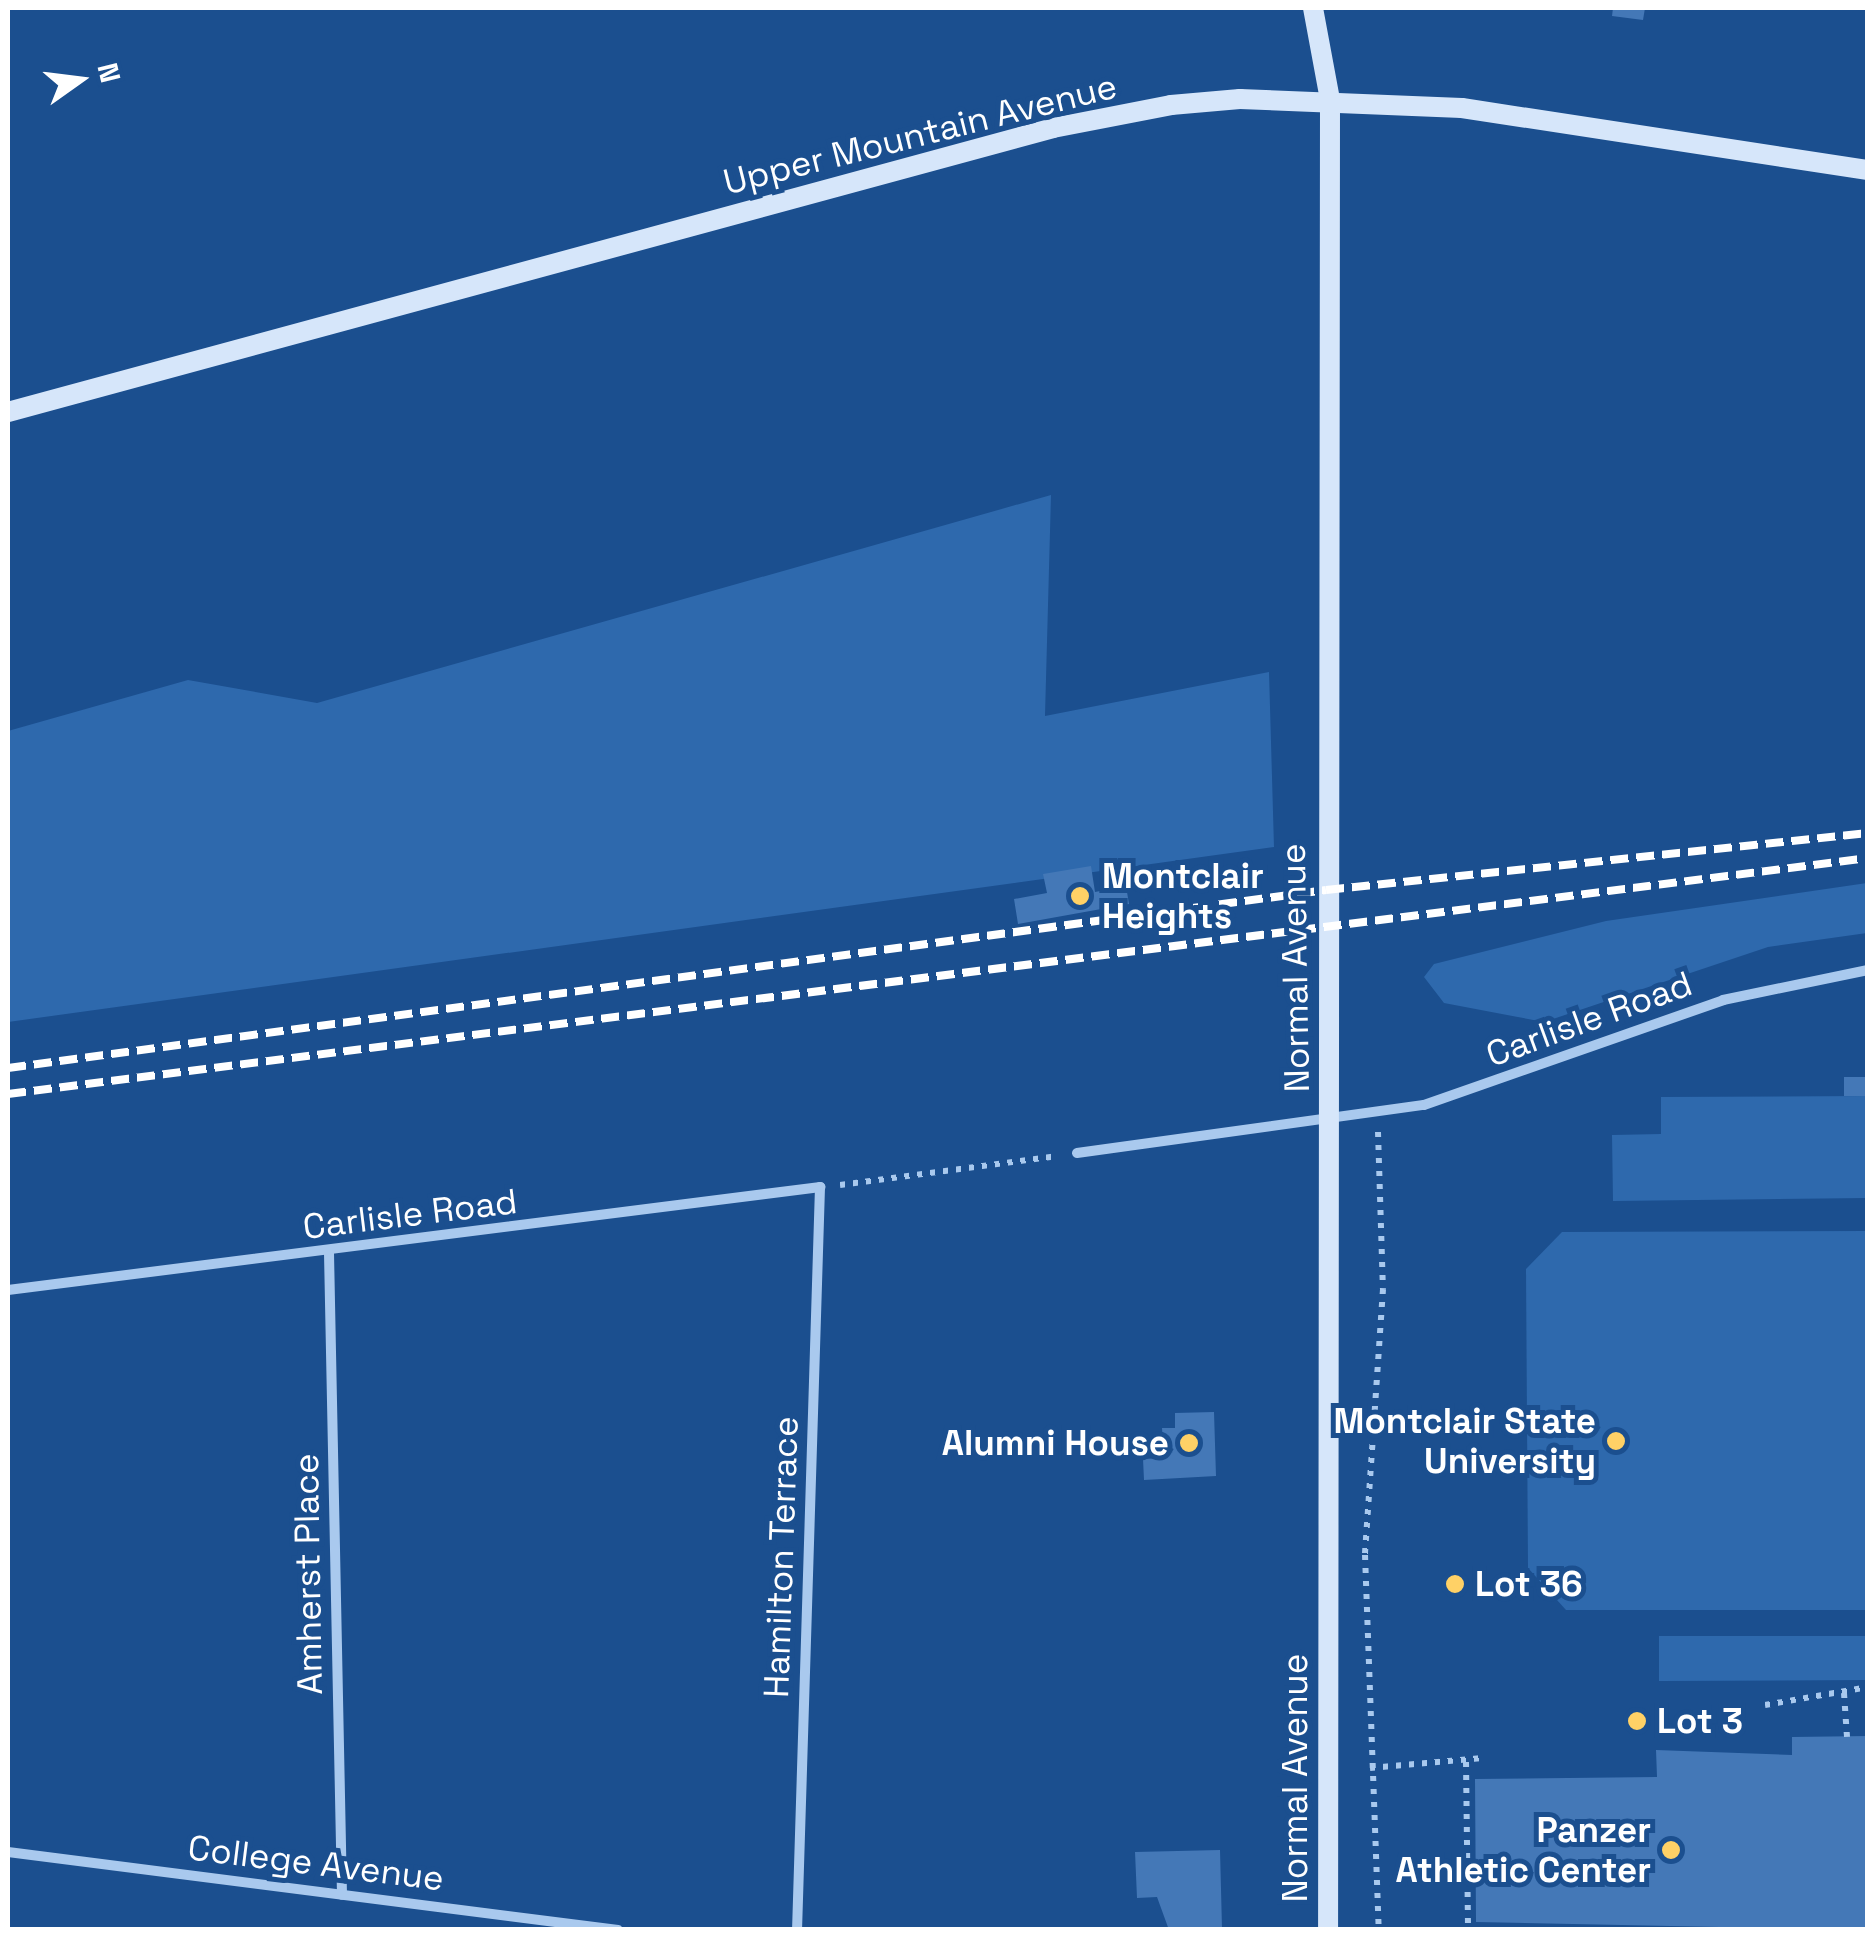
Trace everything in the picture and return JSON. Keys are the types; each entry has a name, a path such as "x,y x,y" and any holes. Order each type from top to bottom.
{"street":[{"name":"Normal Avenue","path":"1313,8 1330,100 1328,1930"},
{"name":"Upper Mountain Avenue","path":"8,412 1054,128 1171,105 1330,100 1462,108 1868,170"},
{"name":"Carlisle Road","path":"1077,1153 1330,1124 1378,1114 1489,1085 1723,1000 1868,970"},
{"name":"Carlisle Road","path":"8,1290 328,1253 820,1187"},
{"name":"Hamilton Terrace","path":"797,1930 820,1187"},
{"name":"Amherst Place","path":"328,1253 342,1894"},
{"name":"College Avenue","path":"8,1852 618,1930"}],"path":[{"path":"1378,1114 1383,1290 1365,1554 1378,1930"},
{"path":"820,1187 1077,1153"},
{"path":"1765,1705 1868,1688"},
{"path":"1844,1693 1847,1736"},
{"path":"1370,1768 1483,1758"},
{"path":"1466,1762 1468,1930"}],"shaded area":[{"path":"1051,495 1045,716 1269,672 1274,847 8,1022 8,731 188,680 317,703"},
{"path":"1867,883 1867,933 1768,947 1544,1022 1444,1003 1424,977 1434,964 1606,921"},
{"path":"1867,1096 1867,1198 1613,1201 1612,1135 1661,1134 1661,1097"},
{"path":"1867,1231 1867,1610 1566,1610 1528,1568 1526,1269 1562,1232"},
{"path":"1659,1636 1867,1636 1867,1680 1659,1681"}],"building":[{"path":"1613,8 1645,8 1643,20 1612,16"},
{"path":"1091,866 1095,892 1126,886 1129,904 1018,924 1014,899 1047,893 1043,874"},
{"path":"1844,1077 1868,1077 1868,1096 1844,1096"},
{"name":"Alumni House","path":"1214,1412 1216,1476 1144,1480 1143,1459 1164,1458 1162,1428 1175,1428 1175,1413"},
{"name":"Panzer Athletic Center","path":"1868,1736 1868,1930 1476,1922 1475,1779 1657,1777 1656,1750 1792,1755 1792,1737"},
{"path":"1220,1850 1222,1928 1169,1930 1157,1897 1137,1898 1135,1852"}],"railway":[{"path":"8,1068 1326,890 1868,833"},
{"path":"8,1094 1868,858"}],"place":[{"name":"Montclair Heights","path":"1080,896"},
{"name":"Montclair State University","path":"1616,1441"},
{"name":"Alumni House","path":"1189,1443"},
{"name":"Lot 36","path":"1455,1584"},
{"name":"Lot 3","path":"1637,1721"},
{"name":"Panzer Athletic Center","path":"1671,1850"}]}
